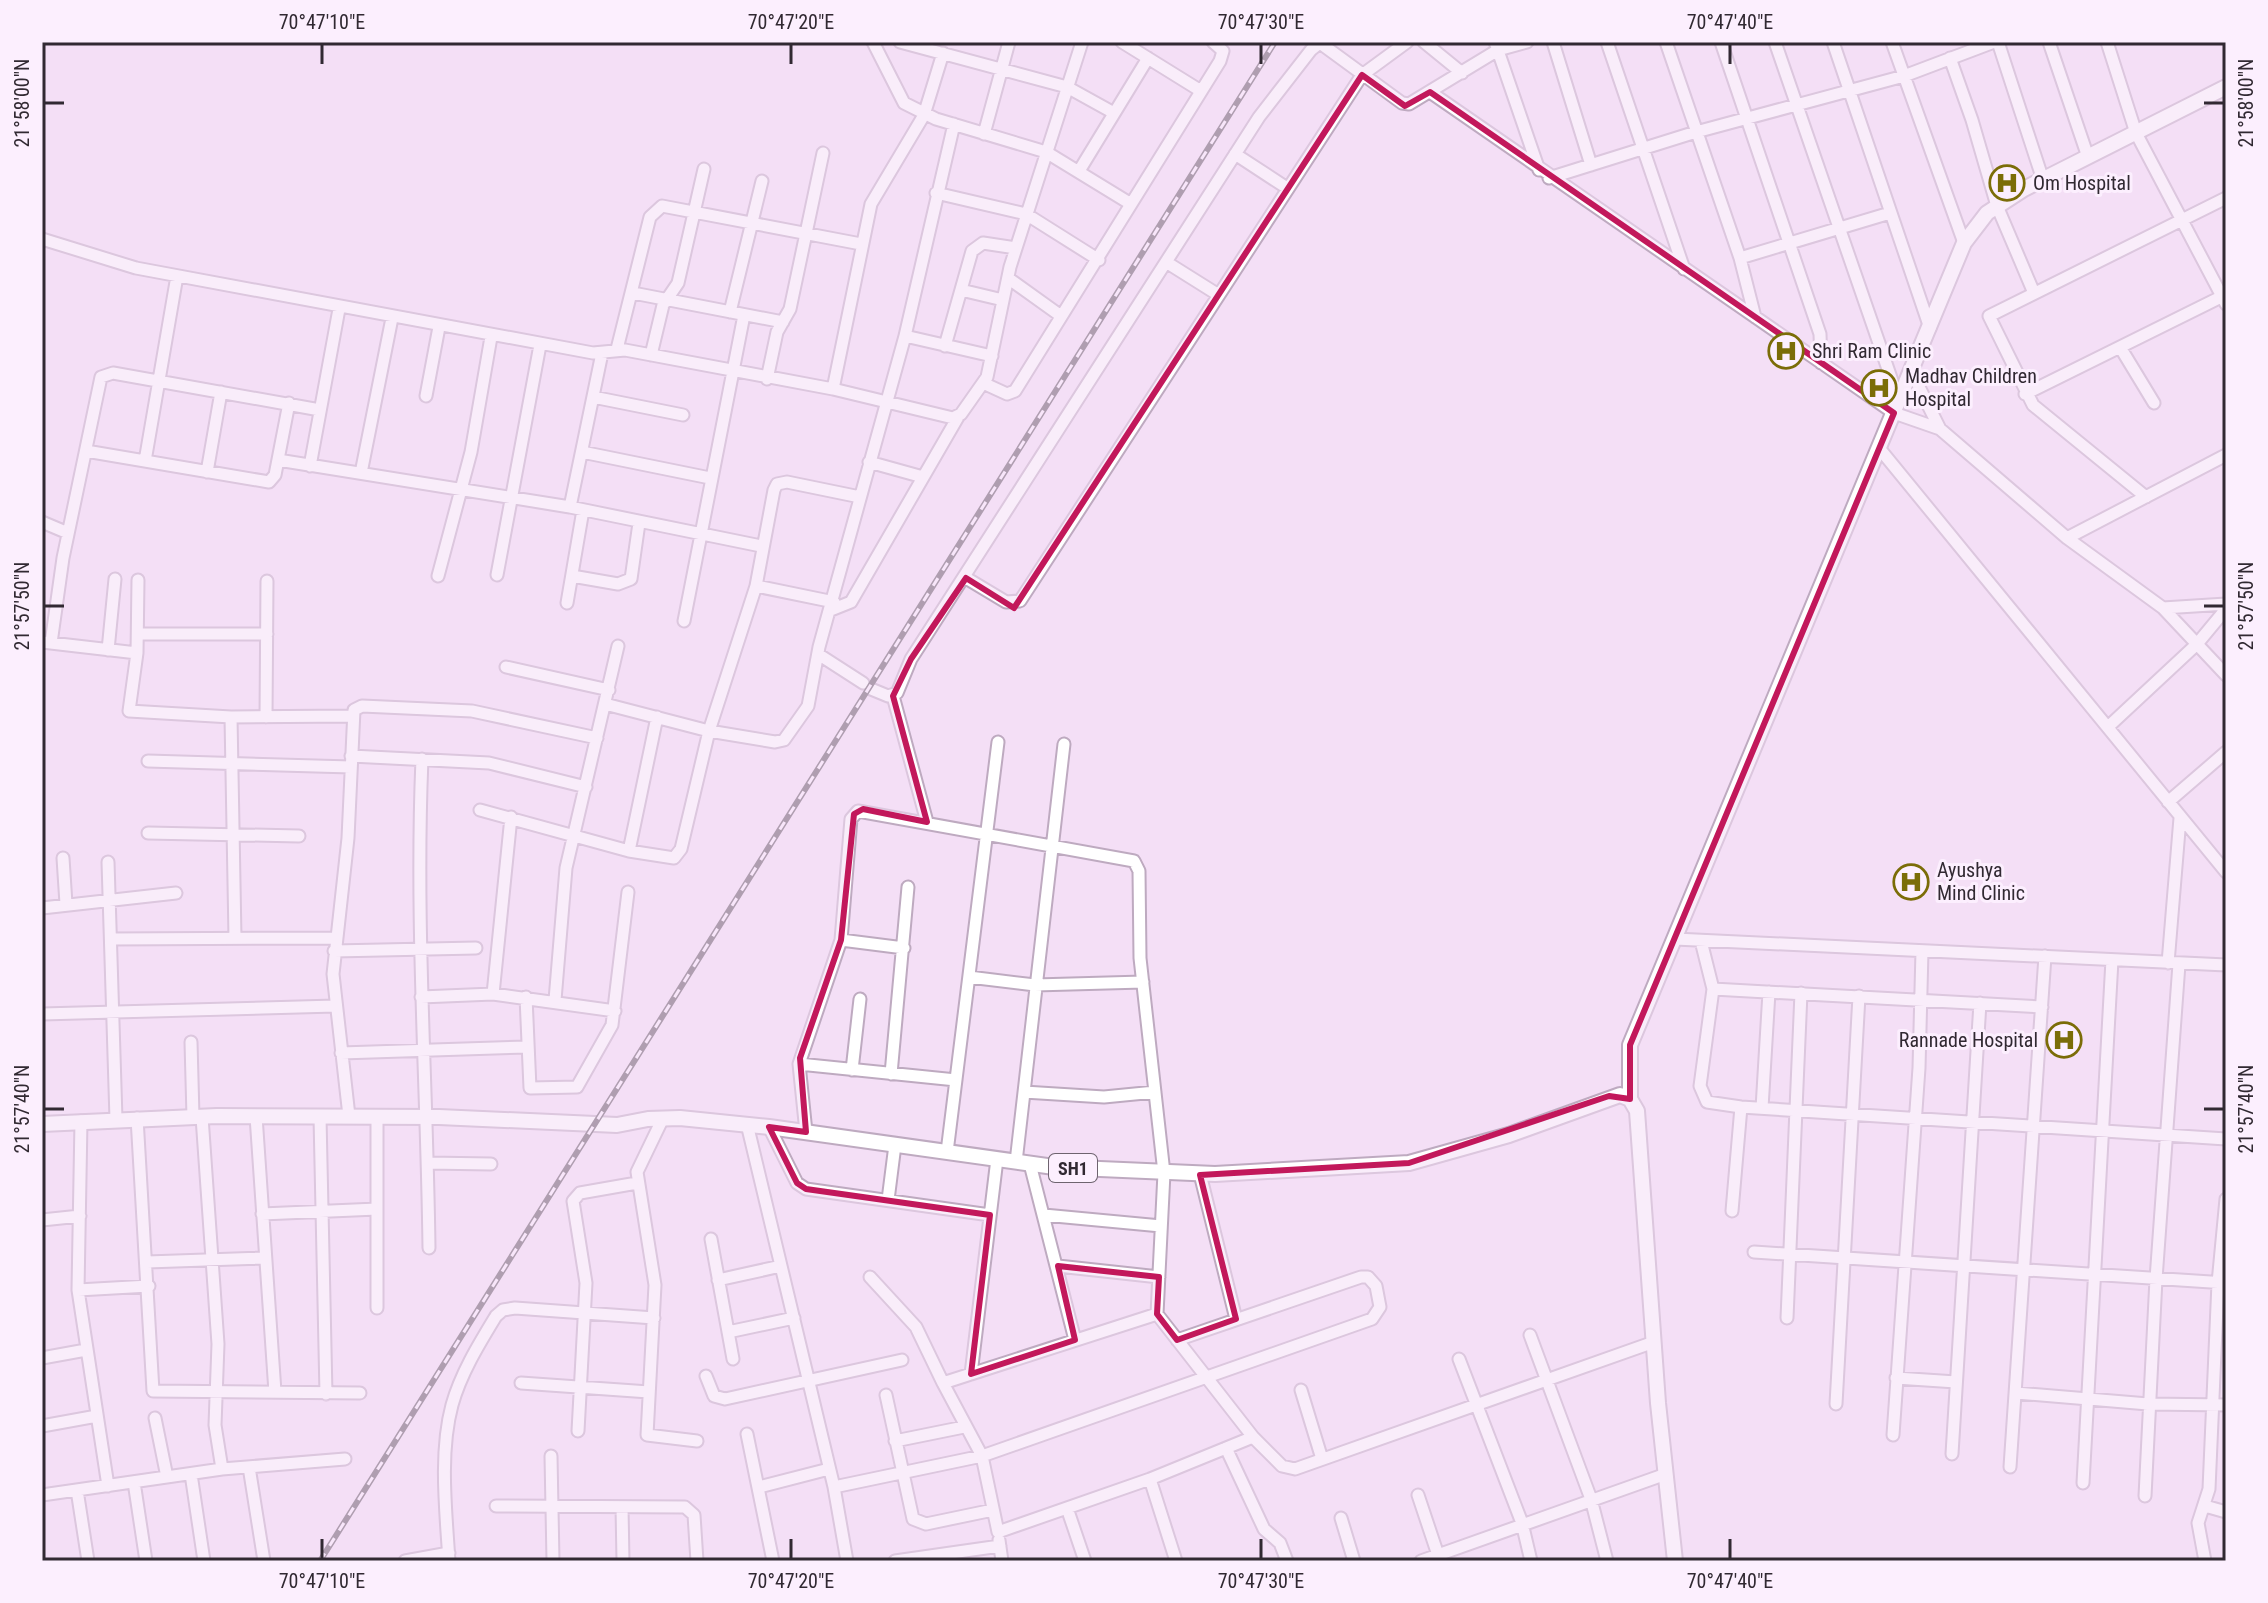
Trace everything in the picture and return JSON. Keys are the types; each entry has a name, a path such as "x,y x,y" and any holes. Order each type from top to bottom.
{"main road":[{"path":"1675,1561 1654,1342 1642,1156 1637,1111 1630,1099 1630,1045 1964,243 1987,213 1997,206 2226,87"},
{"name":"SH1","path":"42,1124 137,1118 349,1116 617,1125 663,1118 747,1124 1023,1163 1200,1174 1409,1163 1509,1135 1609,1096 1630,1099"}],"street":[{"path":"873,42 900,99 924,115 1046,152 1131,204"},
{"path":"900,42 1067,87 1114,113"},
{"path":"984,134 1009,42"},
{"path":"756,586 833,606 851,602 958,417 983,383 1016,248 1082,42"},
{"path":"1122,42 1201,91"},
{"path":"983,383 1007,394 1015,391 1099,260 1222,55 1221,46 1213,42"},
{"path":"927,822 895,694 911,659 966,578 1259,117 1321,42 1402,103 1416,102 1497,46 1527,42"},
{"path":"966,578 1006,602 1020,601 1362,75 1407,42"},
{"path":"1424,42 1462,73"},
{"path":"1553,42 1591,165"},
{"path":"1607,42 1684,269"},
{"path":"1666,42 1740,258 1755,317"},
{"path":"1721,42 1822,339 1821,363"},
{"path":"1775,42 1896,407"},
{"path":"1833,42 1930,328"},
{"path":"1892,42 1964,243"},
{"path":"1544,174 1591,165 1696,132 1904,76 1996,42 2043,180"},
{"path":"2049,42 2088,157"},
{"path":"2025,394 2225,298 2136,133 2107,42"},
{"path":"1497,46 1544,174"},
{"path":"833,389 861,244 874,198 924,115 943,53"},
{"path":"1079,171 1148,58"},
{"path":"1950,58 1997,206 2034,293"},
{"path":"1430,92 1544,174 1821,363 1940,429 2067,538 2163,608 2226,675"},
{"path":"605,704 709,731 775,742 784,740 806,711 818,654 905,336 954,124"},
{"path":"767,379 775,339 790,309 823,153"},
{"path":"1235,154 1287,188"},
{"path":"651,355 666,300 678,283 704,169"},
{"path":"730,312 762,181"},
{"path":"936,193 1026,214 1099,260"},
{"path":"2146,497 2033,405 1989,320 1992,313 2226,198"},
{"path":"617,349 650,217 662,206 861,244"},
{"path":"1740,258 1890,213"},
{"path":"42,239 98,259 339,309 540,345 602,353 617,349 833,389 946,417 958,417"},
{"path":"945,346 972,251 977,245 1016,248"},
{"path":"1166,262 1217,294"},
{"path":"145,461 177,276"},
{"path":"1008,278 1061,316"},
{"path":"961,290 1003,300"},
{"path":"633,293 783,322"},
{"path":"310,466 339,309"},
{"path":"684,621 744,315"},
{"path":"361,473 392,318"},
{"path":"426,396 439,327"},
{"path":"905,336 992,356"},
{"path":"438,576 461,489 491,337"},
{"path":"497,575 540,345"},
{"path":"2120,347 2154,403"},
{"path":"567,603 582,452 602,353"},
{"path":"1911,371 1940,429"},
{"path":"137,653 46,642 101,377 113,373 320,410"},
{"path":"207,472 221,392"},
{"path":"593,397 683,415"},
{"path":"86,451 269,482 275,475 289,403"},
{"path":"1879,448 2226,872"},
{"path":"582,452 710,478"},
{"path":"2067,538 2226,455"},
{"path":"278,460 577,509 761,546"},
{"path":"869,462 923,477"},
{"path":"480,810 629,851 667,859 679,854 709,731 756,586 761,546 774,490 781,482 860,497"},
{"path":"42,522 67,536"},
{"path":"572,576 618,584 627,582 635,571 639,523"},
{"path":"108,650 115,579"},
{"path":"138,580 137,653 129,711 231,717 352,716"},
{"path":"266,717 267,581"},
{"path":"2109,726 2197,644 2226,607"},
{"path":"2163,608 2226,607"},
{"path":"138,634 267,634"},
{"path":"555,1000 562,898 572,836 618,646"},
{"path":"818,654 867,686 895,694"},
{"path":"506,667 609,690"},
{"path":"349,1116 335,1006 334,951 348,838 354,710 362,706 472,711 597,738"},
{"path":"231,717 235,938"},
{"path":"629,851 657,717"},
{"path":"947,1152 998,742"},
{"path":"1064,744 1024,1092 1023,1163 1044,1215 1075,1340"},
{"path":"2168,802 2226,752"},
{"path":"148,761 231,763 422,759 489,763 586,787"},
{"path":"422,759 419,949 422,1050 428,1117 429,1248"},
{"path":"806,1132 799,1064 841,940 854,814 863,809 1128,858 1138,865 1143,982 1164,1173 1157,1314 1253,1437 1288,1469 1654,1342"},
{"path":"493,994 511,817"},
{"path":"2145,1496 2148,1404 2167,1135 2180,818"},
{"path":"148,833 299,836"},
{"path":"63,858 66,904"},
{"path":"108,862 116,1119"},
{"path":"891,1074 908,887"},
{"path":"526,997 530,1088 577,1087 609,1031 615,1011 628,892"},
{"path":"42,908 176,893"},
{"path":"111,939 336,938"},
{"path":"1675,939 2226,965"},
{"path":"841,940 904,948"},
{"path":"1701,941 1713,989 1701,1094 1707,1102 1741,1107 2226,1139"},
{"path":"334,951 476,948"},
{"path":"1893,1435 1916,1117 1922,951"},
{"path":"2010,1467 2045,956"},
{"path":"2083,1483 2112,960"},
{"path":"969,977 1035,985 1143,982"},
{"path":"1713,989 2042,1007"},
{"path":"1762,1108 1769,992"},
{"path":"1787,1318 1801,993"},
{"path":"421,997 493,994 555,1000 615,1011"},
{"path":"1836,1404 1859,996"},
{"path":"852,1070 860,999"},
{"path":"1952,1454 1980,1003"},
{"path":"42,1014 335,1006"},
{"path":"191,1042 218,1344 215,1425 222,1469"},
{"path":"341,1053 527,1047"},
{"path":"799,1064 956,1080"},
{"path":"1024,1092 1104,1097 1155,1092"},
{"path":"1732,1211 1741,1107"},
{"path":"256,1116 275,1392"},
{"path":"320,1117 326,1394"},
{"path":"377,1117 377,1308"},
{"path":"137,1118 149,1286 151,1387 158,1391 360,1393"},
{"path":"663,1118 640,1161 637,1183 655,1285 647,1435 697,1441"},
{"path":"81,1121 78,1290 108,1486"},
{"path":"747,1124 834,1487 847,1561"},
{"path":"769,1127 800,1187 990,1215"},
{"path":"888,1200 895,1145"},
{"path":"971,1374 997,1159"},
{"path":"428,1163 491,1164"},
{"path":"1200,1174 1236,1319"},
{"path":"578,1431 586,1283 574,1197 580,1193 637,1183"},
{"path":"2205,1561 2198,1523 2205,1506 2220,1405 2226,1199"},
{"path":"262,1214 377,1209"},
{"path":"1044,1215 1161,1226"},
{"path":"42,1220 80,1216"},
{"path":"711,1239 733,1359"},
{"path":"1754,1252 2222,1283"},
{"path":"147,1262 264,1258"},
{"path":"718,1280 781,1266"},
{"path":"1058,1266 1159,1277"},
{"path":"870,1277 916,1327 964,1427 982,1456 1002,1561"},
{"path":"834,1487 982,1456 1372,1319 1380,1307 1373,1281 1361,1277 1177,1340"},
{"path":"78,1290 149,1286"},
{"path":"405,1561 449,1557 446,1480 451,1409 459,1383 480,1342 503,1310 654,1318"},
{"path":"943,1383 1157,1314"},
{"path":"728,1332 794,1318"},
{"path":"1530,1335 1591,1499 1607,1561"},
{"path":"42,1358 86,1350"},
{"path":"1459,1359 1522,1523 1531,1561"},
{"path":"706,1376 714,1396 725,1399 902,1360"},
{"path":"1896,1378 1956,1382"},
{"path":"521,1383 649,1392"},
{"path":"1301,1390 1322,1459"},
{"path":"2016,1393 2148,1404 2220,1405"},
{"path":"886,1395 900,1473 918,1523 993,1510"},
{"path":"42,1426 97,1416"},
{"path":"155,1418 167,1477"},
{"path":"895,1441 964,1427"},
{"path":"747,1434 773,1561"},
{"path":"998,1532 1150,1479 1253,1437"},
{"path":"1226,1448 1264,1529 1280,1543 1287,1561"},
{"path":"551,1456 553,1561"},
{"path":"42,1495 222,1469 345,1459"},
{"path":"249,1467 264,1561"},
{"path":"759,1487 829,1469"},
{"path":"191,1474 204,1561"},
{"path":"1421,1561 1666,1474"},
{"path":"1150,1479 1176,1561"},
{"path":"134,1482 146,1561"},
{"path":"77,1490 88,1561"},
{"path":"1418,1495 1438,1555"},
{"path":"496,1506 691,1510 697,1561"},
{"path":"2205,1506 2226,1512"},
{"path":"622,1507 623,1561"},
{"path":"1067,1508 1085,1561"},
{"path":"1341,1518 1354,1561"},
{"path":"895,1561 1000,1546"}],"highlighted area":[{"path":"1362,75 1405,106 1430,92 1894,413 1630,1045 1630,1099 1609,1096 1409,1163 1200,1175 1236,1319 1177,1340 1157,1314 1159,1277 1058,1266 1075,1340 971,1374 990,1215 806,1189 797,1183 769,1127 806,1132 800,1058 841,940 854,814 863,809 927,822 893,696 911,659 966,578 1014,608"}],"railway":[{"path":"320,1561 1275,42"}],"place":[{"name":"Om Hospital","path":"2007,183"},
{"name":"Shri Ram Clinic","path":"1786,351"},
{"name":"Madhav Children Hospital","path":"1879,388"},
{"name":"Ayushya Mind Clinic","path":"1911,882"},
{"name":"Rannade Hospital","path":"2064,1040"}]}
